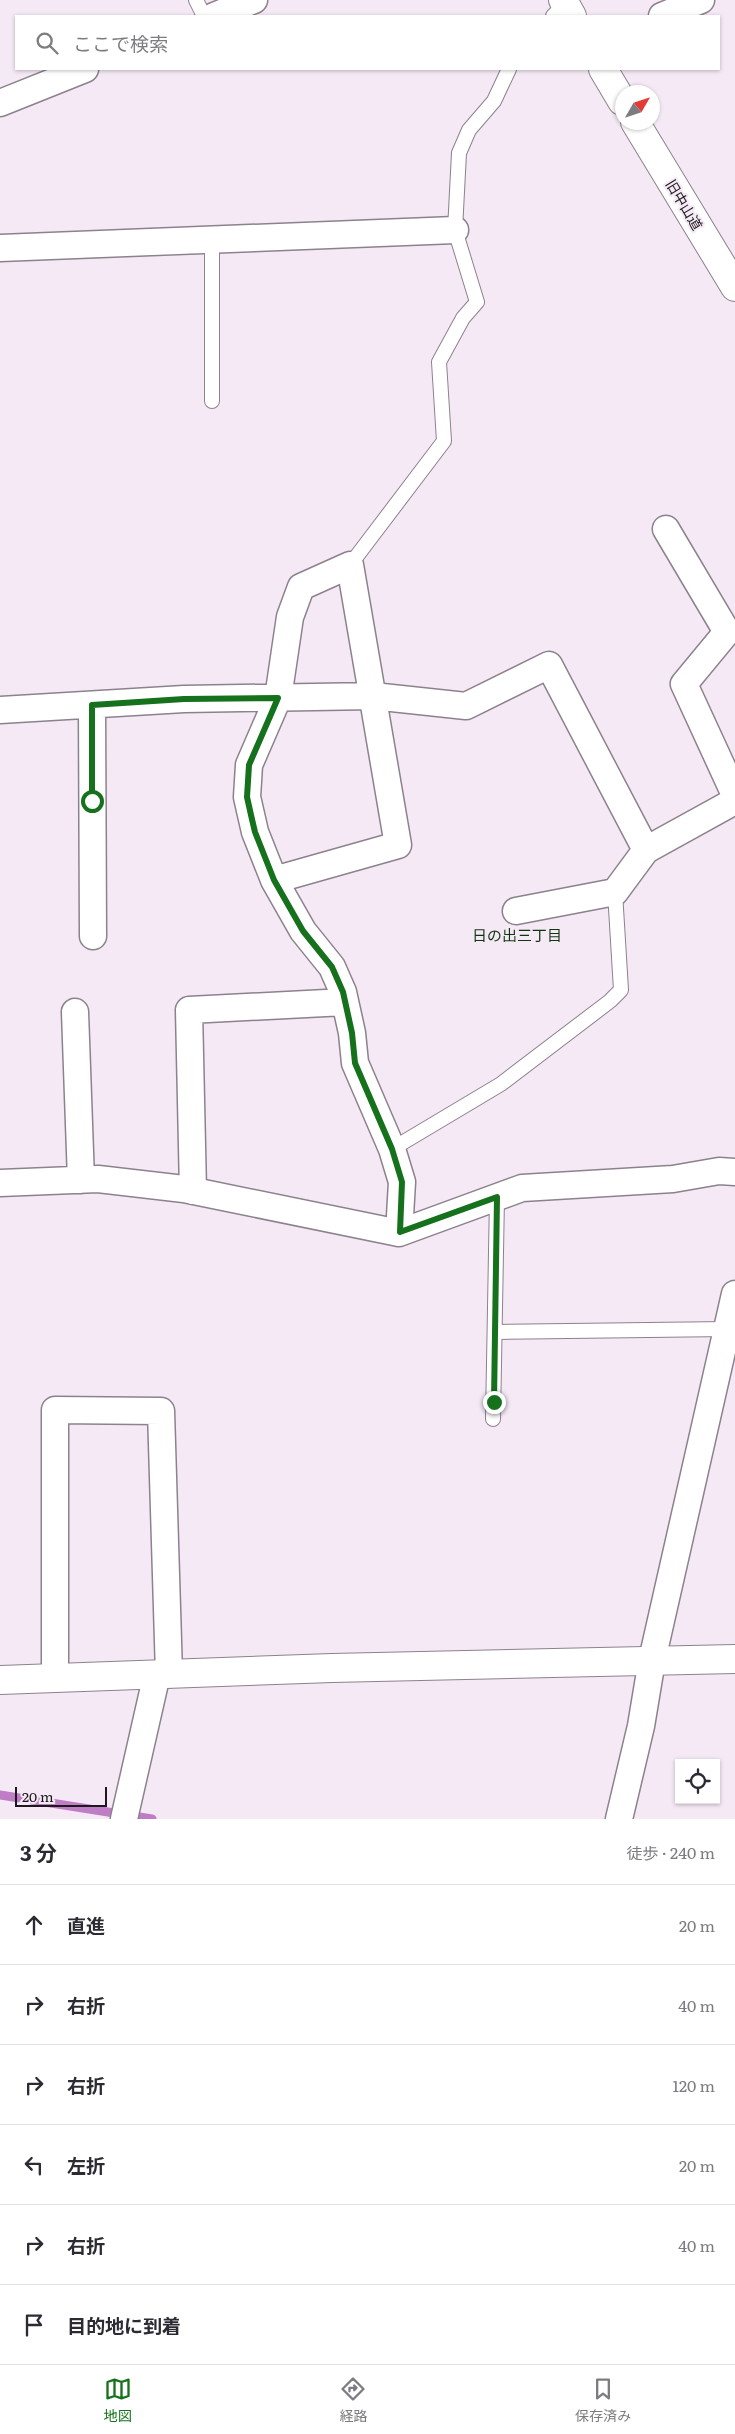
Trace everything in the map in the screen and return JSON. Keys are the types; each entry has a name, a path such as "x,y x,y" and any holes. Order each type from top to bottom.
{"street":[{"path":"216,15 254,0"},
{"path":"664,15 701,0"},
{"path":"0,103 82,70"},
{"path":"604,70 615,90"},
{"name":"旧中山道","path":"640,130 735,287"},
{"path":"0,248 456,230"},
{"path":"666,529 727,632 684,684 735,794"},
{"path":"274,880 398,845 350,565 301,587 290,617 278,698 249,765 247,797 255,832 274,880 303,931 332,967 346,1002 355,1063 392,1149 402,1182 400,1232"},
{"path":"0,710 184,699 373,696 466,706 549,665 646,850"},
{"path":"92,705 93,936"},
{"path":"516,911 615,892 646,850 735,801"},
{"path":"193,1190 189,1010 346,1002"},
{"path":"75,1012 81,1180"},
{"path":"0,1183 98,1180 193,1190 400,1232 522,1188 673,1179 719,1172 735,1172"},
{"path":"619,1819 641,1726 652,1660 735,1294"},
{"path":"55,1678 55,1410 161,1411 163,1674 124,1819"},
{"path":"0,1680 735,1659"}],"lane":[{"path":"196,0 204,15"},
{"path":"350,565 444,441 439,362 463,318 477,302 456,230 459,153 469,130 494,101 509,70"},
{"path":"212,240 212,401"},
{"path":"392,1149 501,1084 610,1002 621,990 615,892"},
{"path":"493,1419 497,1197"},
{"path":"495,1332 728,1329"}],"waterway":[{"path":"0,1795 152,1819"}],"district":[{"name":"日の出三丁目","path":"517,936"}],"route":[{"path":"92,801 92,705 184,699 278,698 249,765 247,797 251,815 255,832 274,880 303,931 332,967 343,992 352,1033 355,1063 392,1149 402,1182 400,1232 497,1197 494,1402"}]}
